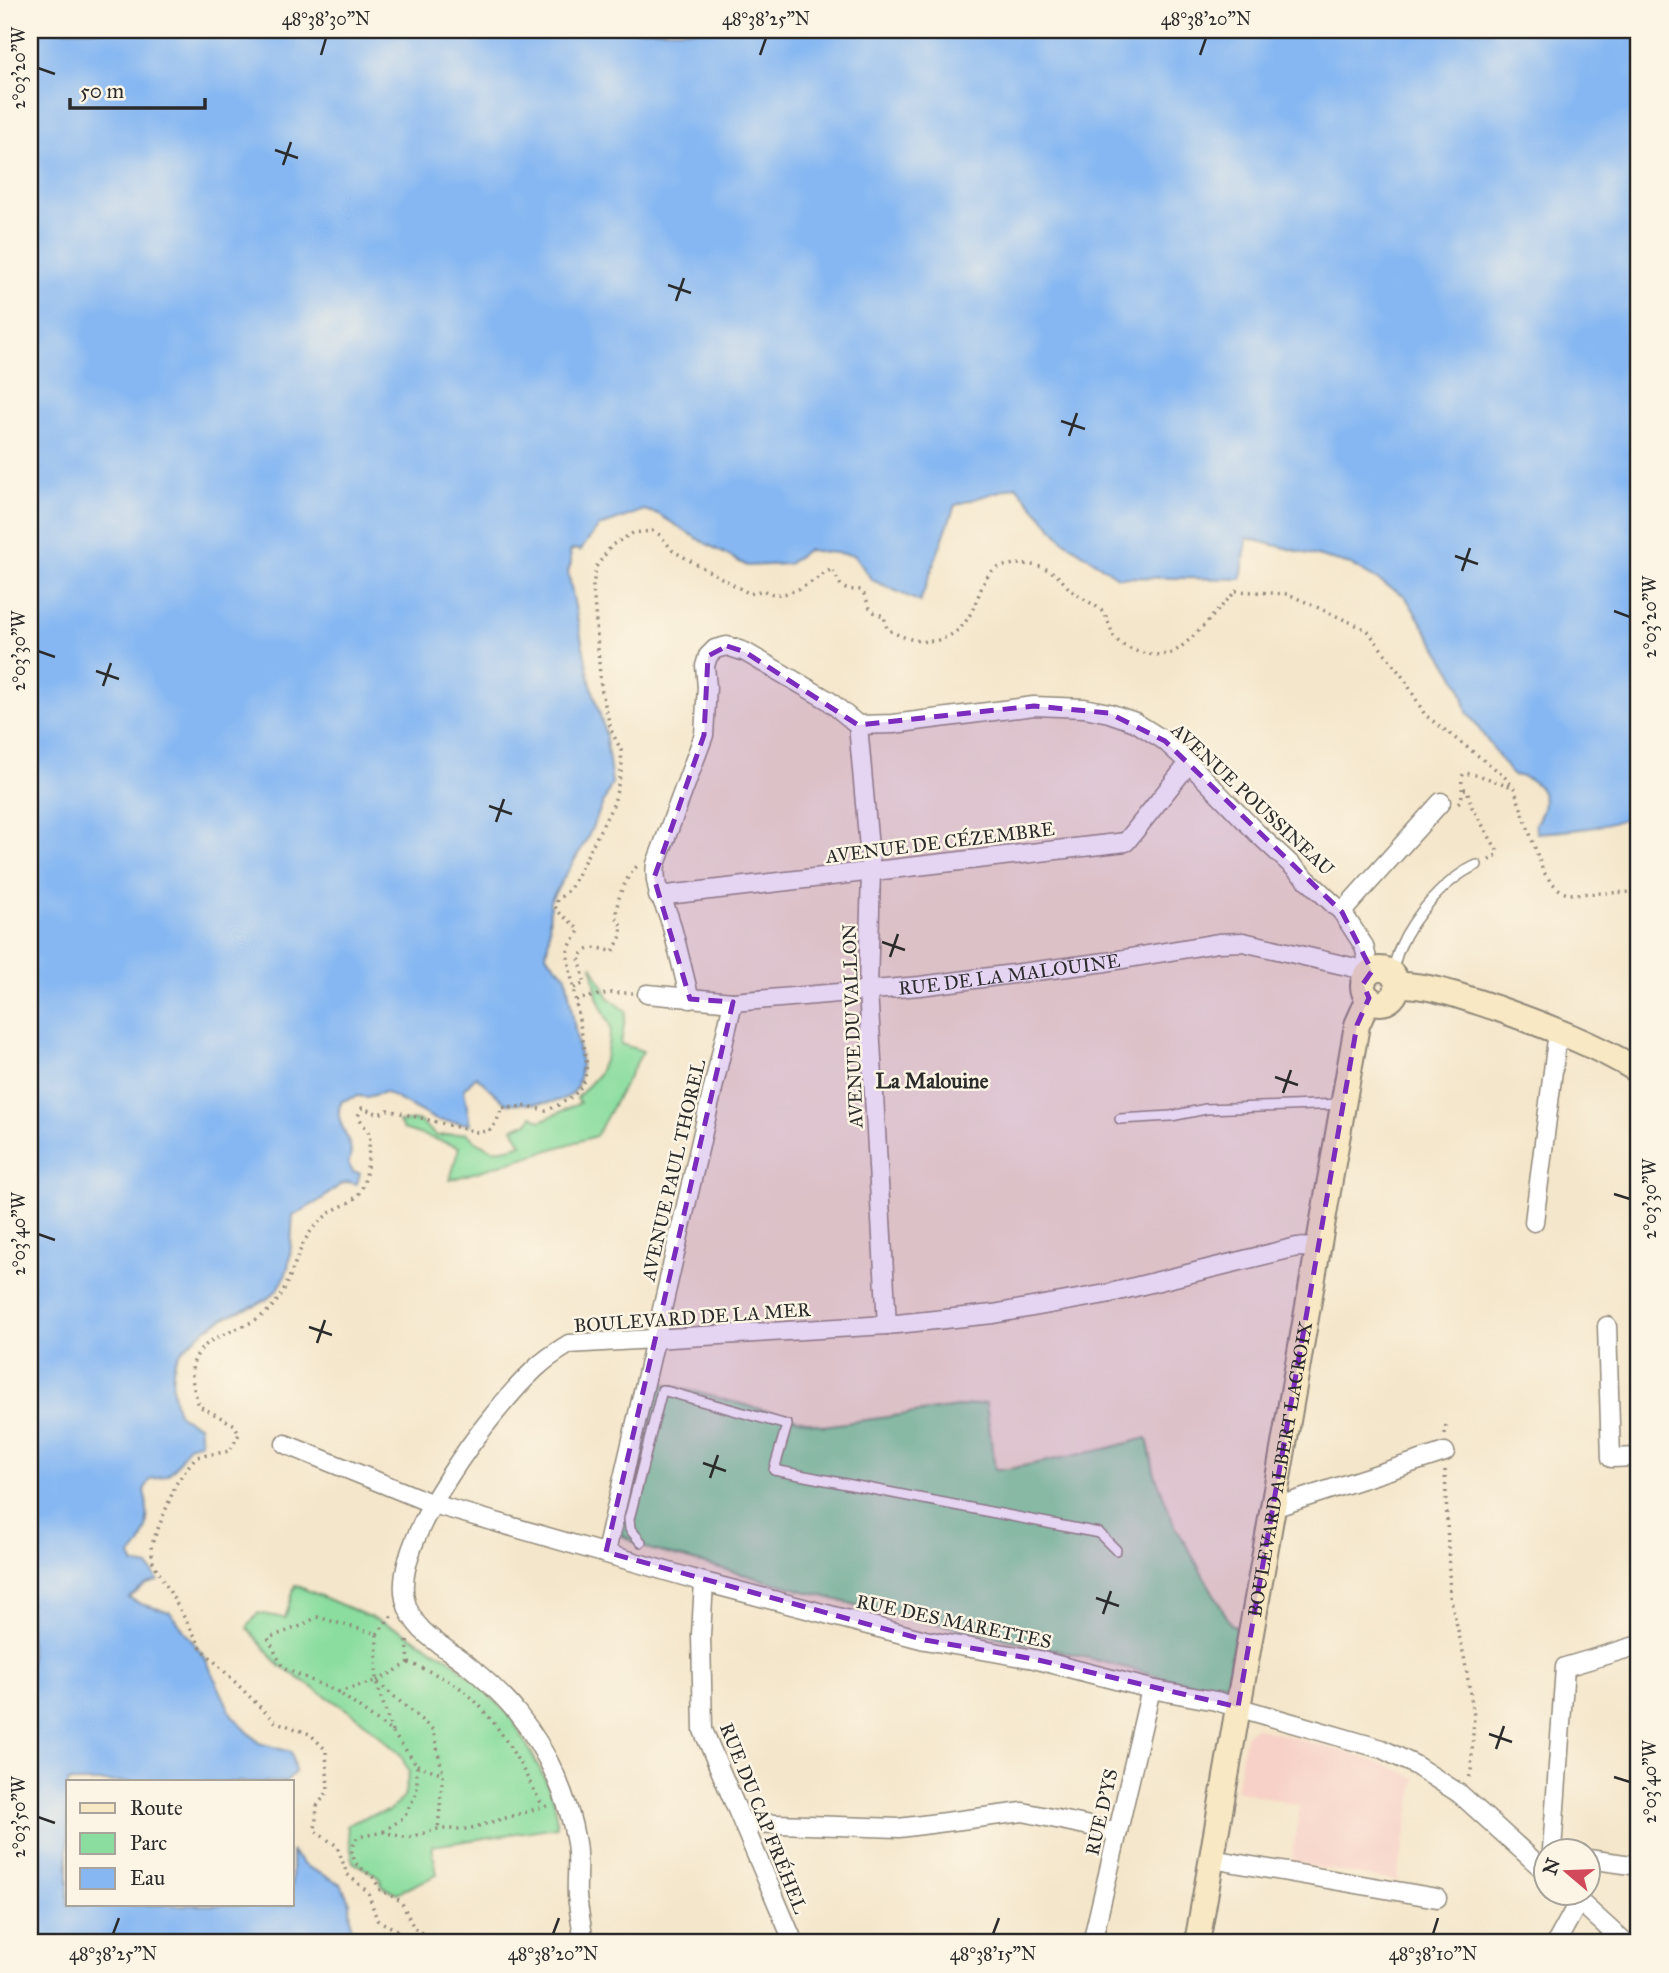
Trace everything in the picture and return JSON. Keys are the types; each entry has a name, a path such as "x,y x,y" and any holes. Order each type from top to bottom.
{"street":[{"path":"690,999 668,915 654,878 656,864 704,735 707,687 705,666 708,656 715,649 727,646 745,652 828,700 858,725"},
{"name":"AVENUE POUSSINEAU","path":"858,725 893,724 1034,706 1084,708 1135,722 1165,741 1189,763 1257,833 1342,912 1364,946 1368,963 1379,980"},
{"name":"AVENUE DU VALLON","path":"858,725 871,871 868,989 887,1325"},
{"name":"AVENUE DE CÉZEMBRE","path":"659,896 1126,842 1189,763"},
{"path":"1342,912 1449,804"},
{"name":"RUE DE LA MALOUINE","path":"647,994 733,1002 933,984 1106,962 1218,943 1243,942 1360,969 1379,980 1467,998 1558,1031 1639,1072"},
{"name":"BOULEVARD ALBERT LACROIX","path":"1197,1943 1357,1025 1379,980"},
{"name":"AVENUE PAUL THOREL","path":"607,1552 733,1002"},
{"path":"1534,1222 1558,1031"},
{"name":"BOULEVARD DE LA MER","path":"584,1943 577,1895 577,1846 571,1814 545,1756 519,1715 467,1664 426,1634 413,1619 405,1599 404,1571 413,1543 433,1504 494,1415 533,1371 552,1354 569,1344 887,1325 993,1314 1094,1296 1297,1247 1318,1248"},
{"path":"1607,1326 1611,1458 1639,1457"},
{"name":"RUE DES MARETTES","path":"285,1444 433,1504 704,1582 925,1640 1034,1659 1151,1689 1238,1707 1382,1749 1415,1765 1460,1794 1532,1856"},
{"path":"1273,1508 1445,1452"},
{"name":"RUE DU CAP FRÉHEL","path":"704,1582 701,1635 703,1730 794,1943"},
{"path":"1553,1836 1565,1667 1639,1645"},
{"name":"RUE D'YS","path":"1092,1943 1151,1689"},
{"path":"743,1823 899,1828 1023,1812 1118,1832"},
{"path":"1212,1859 1437,1898"},
{"path":"1602,1861 1639,1866"},
{"path":"1556,1943 1570,1906"},
{"path":"1584,1906 1625,1943"}],"lane":[{"path":"1379,980 1408,932 1429,905 1452,879 1477,865"},
{"path":"1120,1119 1171,1116 1206,1109 1344,1104"},
{"path":"641,1542 630,1529 629,1519 662,1390 787,1425 774,1470 1099,1533 1116,1550"}],"path":[{"path":"414,1943 399,1931 377,1920 368,1892 347,1874 337,1846 315,1831 317,1806 328,1791 326,1750 310,1734 274,1721 202,1649 153,1562 151,1546 176,1483 187,1468 196,1457 230,1451 239,1434 235,1425 199,1406 191,1382 195,1357 206,1343 248,1326 267,1313 284,1291 305,1239 313,1228 332,1211 351,1202 362,1191 370,1135 358,1116 362,1108 379,1114 388,1110 477,1132 489,1131 502,1108 529,1106 546,1111 572,1099 583,1083 587,1068 568,949 579,931 559,914 555,906 557,900 570,889 614,803 621,768 621,750 611,730 601,688 593,586 596,567 612,545 642,531 660,535 673,551 750,594 763,590 770,594 784,594 832,569 841,586 847,590 861,590 866,604 874,614 884,616 887,629 900,636 927,643 954,635 972,611 989,575 996,568 1017,564 1045,569 1056,575 1070,590 1103,612 1117,640 1133,650 1152,655 1172,653 1236,591 1288,594 1367,630 1405,680 1424,715 1502,774 1514,788 1543,871 1557,888 1568,894 1639,892"},
{"path":"1449,804 1464,795 1462,776 1468,772 1514,788"},
{"path":"1464,789 1467,789 1472,807 1497,850 1494,859"},
{"path":"574,988 585,983 579,958 583,953 589,948 600,947 613,952 617,945 622,926 616,917 616,911 623,885 628,875 644,860"},
{"path":"576,1000 610,993 647,994"},
{"path":"1446,1424 1450,1596 1465,1656 1475,1716 1471,1772 1460,1794"},
{"path":"392,1732 376,1681 377,1634 317,1617 268,1638 283,1668 338,1692 392,1732 417,1765 443,1773"},
{"path":"338,1692 376,1681 409,1663 429,1671 470,1695 497,1727 543,1807"},
{"path":"376,1681 433,1730 443,1773 438,1829"},
{"path":"417,1765 417,1792 404,1817 383,1832 358,1837 352,1852 355,1863 374,1878 380,1890 401,1900 414,1928 429,1937 431,1943"},
{"path":"383,1832 408,1838 438,1829 468,1829 565,1800"}],"highlighted area":[{"path":"727,646 745,652 858,725 1034,706 1109,713 1165,741 1342,912 1372,971 1363,984 1369,998 1357,1025 1238,1707 1034,1659 925,1640 606,1552 733,1002 690,999 654,878 704,735 708,656"}],"shaded area":[{"path":"1254,1727 1345,1752 1416,1778 1397,1881 1291,1863 1300,1806 1236,1790 1245,1736"}],"green space":[{"path":"592,965 609,998 626,1011 621,1044 643,1051 596,1136 450,1180 459,1147 403,1129 399,1122 418,1120 437,1136 466,1133 486,1147 505,1149 522,1144 513,1128 529,1122 532,1116 541,1121 580,1103 577,1098 598,1075 606,1056 611,1028 597,997"},
{"path":"658,1382 824,1426 986,1403 995,1469 1009,1469 1147,1438 1154,1471 1173,1522 1232,1626 1236,1627 1227,1680 1213,1690 1065,1652 871,1609 646,1548 621,1535"},
{"path":"295,1585 398,1629 450,1659 478,1684 511,1717 532,1754 549,1787 555,1805 557,1827 432,1846 437,1875 397,1893 383,1887 378,1876 353,1862 347,1825 389,1811 404,1797 409,1772 400,1754 358,1717 280,1666 247,1628 258,1613 285,1618"}],"water":[{"path":"30,30 1639,30 1639,812 1590,828 1537,833 1535,824 1543,807 1542,792 1531,781 1512,775 1467,712 1460,685 1405,596 1351,565 1247,538 1241,579 1118,577 1063,540 1016,486 955,505 920,602 872,580 854,555 807,550 788,564 747,566 658,514 644,510 598,527 580,551 570,551 571,563 568,572 590,681 605,732 612,783 587,839 550,901 546,955 566,976 581,1065 577,1087 573,1093 559,1100 505,1103 476,1076 464,1089 470,1124 436,1120 385,1092 342,1101 339,1117 350,1148 348,1163 353,1172 360,1173 357,1184 341,1184 293,1216 288,1267 274,1293 264,1301 226,1317 206,1330 185,1348 174,1366 172,1379 175,1405 182,1417 199,1425 201,1442 188,1446 170,1473 151,1479 144,1490 147,1507 145,1533 131,1556 133,1564 149,1567 158,1581 147,1584 129,1598 170,1612 205,1658 232,1715 259,1743 291,1752 295,1772 287,1780 66,1780 66,1906 294,1906 294,1854 304,1865 341,1884 350,1903 351,1926 355,1938 379,1943 30,1943"}],"district":[{"name":"La Malouine","path":"932,1081"}]}
